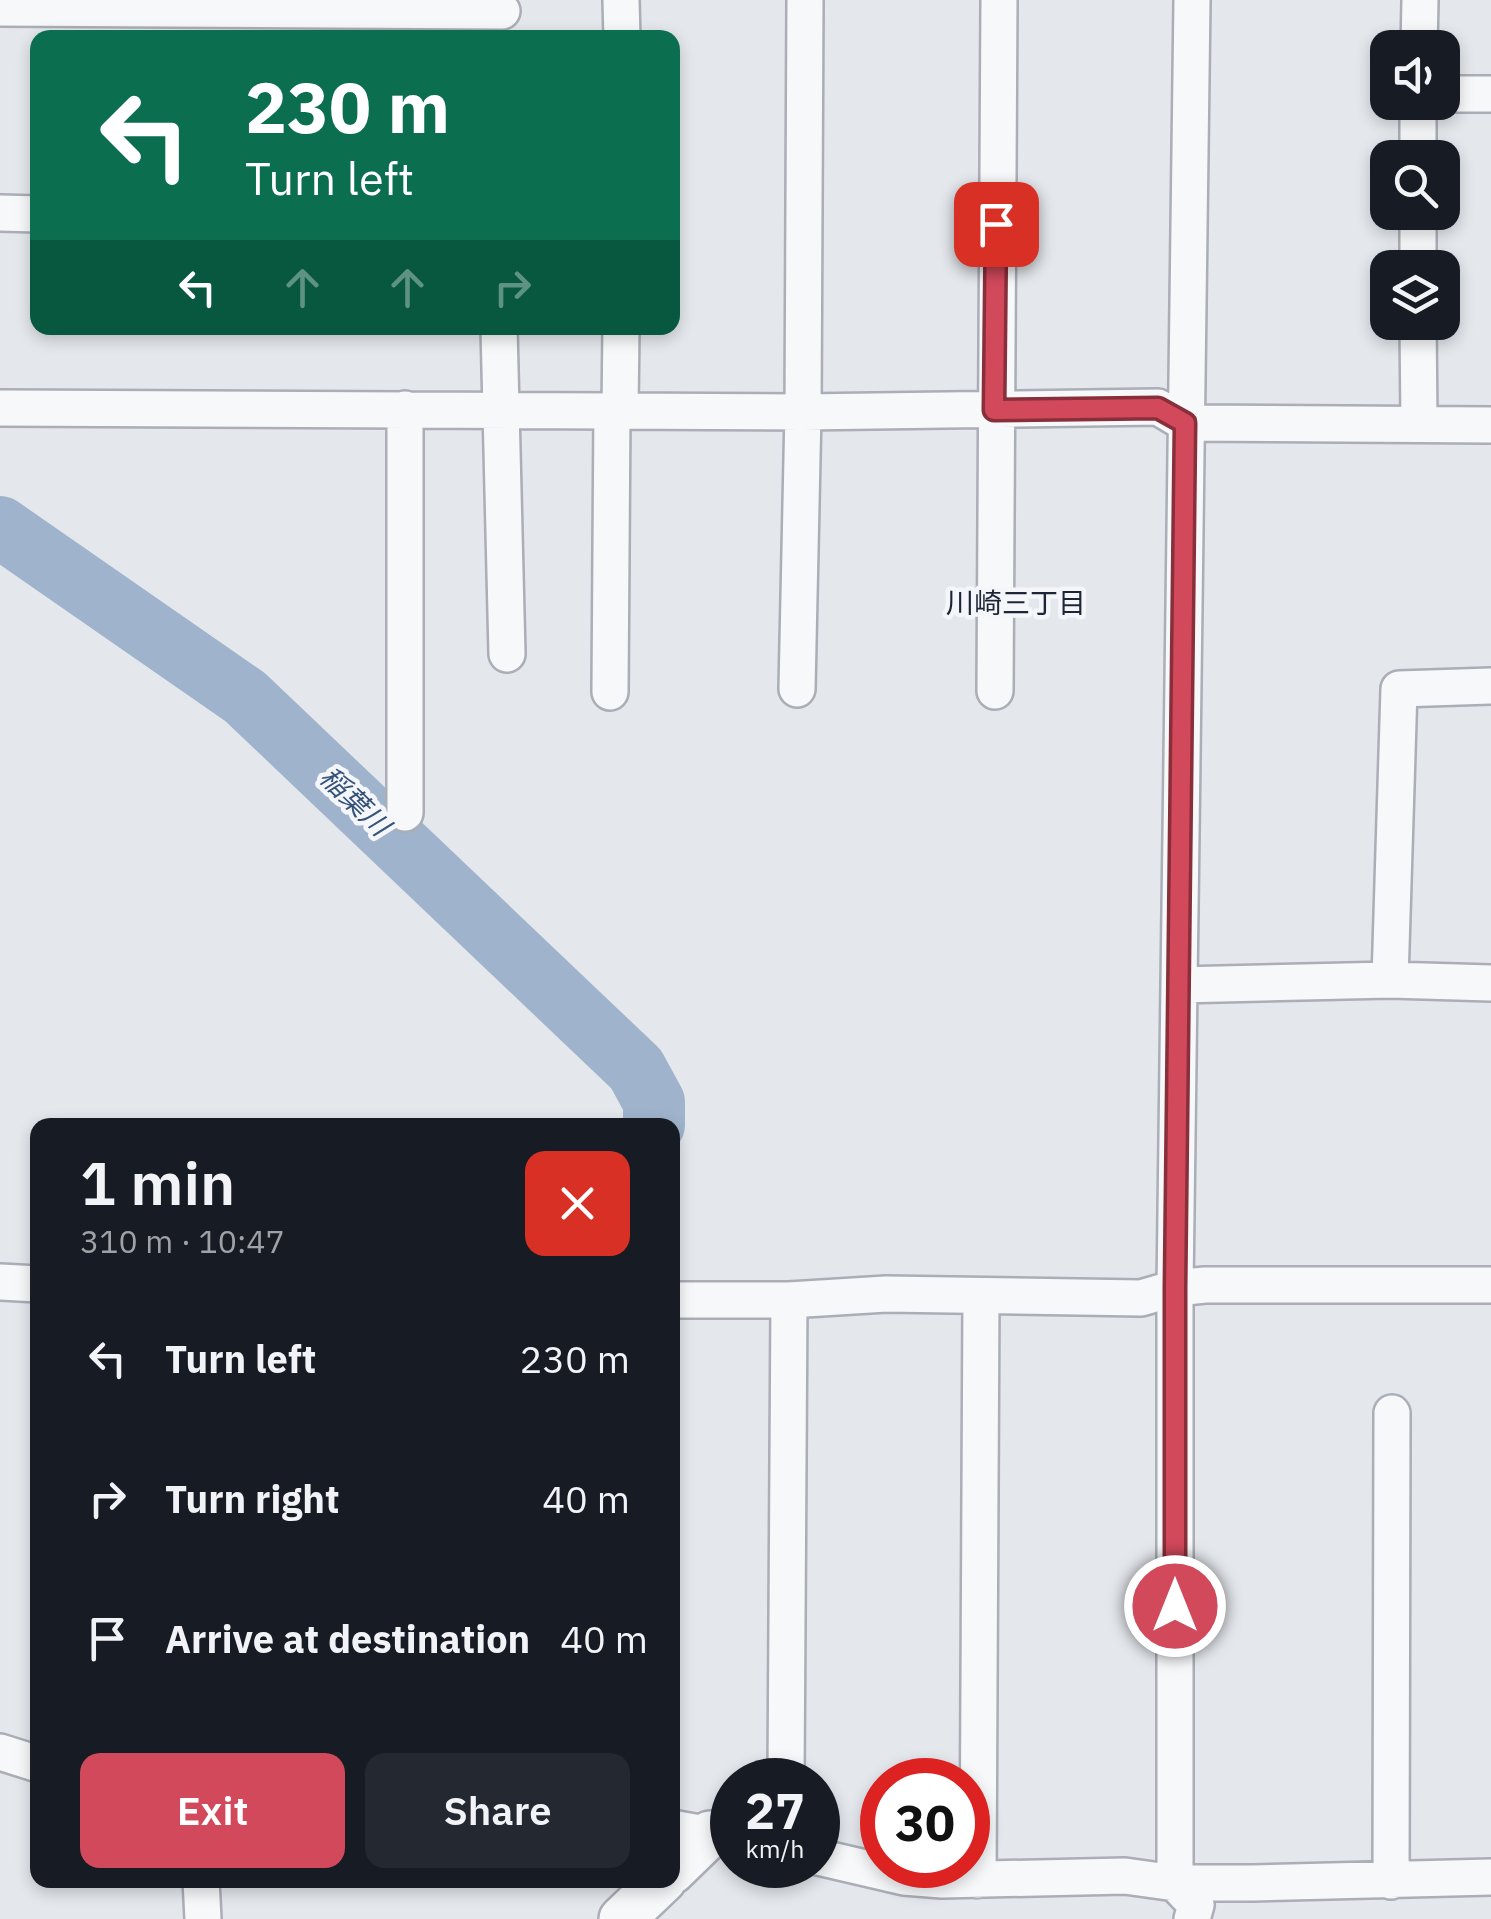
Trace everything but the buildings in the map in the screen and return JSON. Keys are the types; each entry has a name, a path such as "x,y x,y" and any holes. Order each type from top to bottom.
{"street":[{"path":"621,0 622,30"},
{"path":"796,689 803,412 805,0"},
{"path":"995,691 999,0"},
{"path":"1192,0 1175,1288 1175,1883 1196,1904 1192,1919"},
{"path":"1419,30 1420,0"},
{"path":"0,8 502,16"},
{"path":"1460,94 1491,94"},
{"path":"0,214 30,214"},
{"path":"500,335 507,654"},
{"path":"610,692 621,335"},
{"path":"1418,340 1418,422"},
{"path":"0,408 803,412 1158,408 1185,423 1491,425"},
{"path":"405,409 405,812"},
{"path":"1390,980 1399,689 1491,686"},
{"path":"1178,985 1390,980 1491,984"},
{"path":"0,1282 30,1284"},
{"path":"680,1300 789,1300 886,1294 1141,1298 1175,1288 1205,1285 1491,1285"},
{"path":"979,1758 981,1296"},
{"path":"786,1758 789,1300"},
{"path":"1392,1413 1392,1881"},
{"path":"0,1752 30,1761"},
{"path":"680,1862 705,1834"},
{"path":"990,1880 1125,1876 1175,1883 1491,1877"},
{"path":"202,1888 204,1919"},
{"path":"622,1919 655,1888"}],"waterway":[{"name":"稲葉川","path":"0,527 245,697 636,1069 654,1102 654,1118"}],"district":[{"name":"川崎三丁目","path":"1016,603"}],"route":[{"path":"996,224 994,410 1158,408 1185,423 1175,1606"}]}
